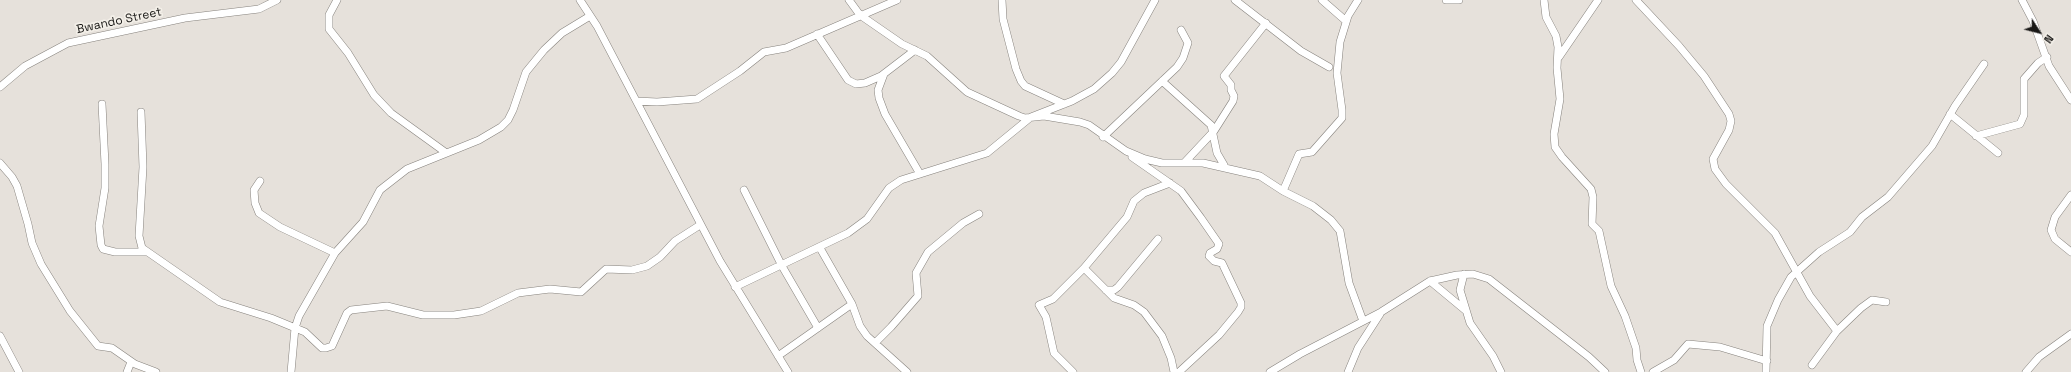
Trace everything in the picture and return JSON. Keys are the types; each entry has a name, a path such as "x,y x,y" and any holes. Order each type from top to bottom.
{"street":[{"name":"Bwando Street","path":"0,87 25,66 68,43 184,18 259,9 277,0"},
{"path":"337,0 329,15 329,29 348,53 374,95 391,113 445,152"},
{"path":"580,0 637,101 700,225 788,372"},
{"path":"849,0 860,14 898,42 927,56 967,92 1021,117 1044,116 1089,125 1103,137 1126,151 1181,191 1218,241 1218,247 1210,253 1209,256 1214,261 1222,263 1233,283 1241,306 1219,335 1179,372"},
{"path":"637,101 657,102 697,99 740,71 764,52 784,49 860,14 897,0"},
{"path":"1002,0 1003,19 1016,69 1021,81 1025,86 1064,104"},
{"path":"736,287 820,248 848,233 865,220 890,186 901,180 987,152 1031,117 1087,93 1112,73 1136,38 1155,0"},
{"path":"1235,0 1302,50 1329,67"},
{"path":"1322,0 1346,21"},
{"path":"1283,191 1300,154 1312,152 1342,118 1343,114 1336,67 1340,42 1346,21 1358,0"},
{"path":"1544,0 1546,17 1557,39 1560,99 1554,134 1555,147 1591,189 1593,197 1592,224 1599,231 1611,286 1625,316 1634,341 1640,372"},
{"path":"1558,59 1598,0"},
{"path":"1636,0 1679,46 1719,98 1729,114 1731,124 1714,156 1714,167 1722,179 1775,233 1810,296 1837,331"},
{"path":"2026,2 2050,68 2071,100"},
{"path":"291,372 295,328 299,316 335,253 363,222 380,190 407,169 445,152 479,140 501,126 508,120 526,72 556,37 590,16"},
{"path":"1185,162 1214,131 1234,99 1231,85 1224,76 1266,23"},
{"path":"1103,137 1177,67 1183,58 1188,43 1181,30"},
{"path":"817,34 851,82 865,83 884,74 915,50"},
{"path":"1976,136 2020,124 2024,115 2024,79 2038,63 2047,57"},
{"path":"1766,372 1768,325 1778,300 1796,271 1819,252 1850,232 1862,218 1888,197 1932,146 1950,114 1984,64"},
{"path":"884,74 878,90 879,98 885,114 920,174"},
{"path":"1162,81 1212,126 1217,153 1224,166"},
{"path":"102,104 105,188 99,226 101,245 103,249 115,252 145,252"},
{"path":"141,112 143,167 139,236 142,248 145,252 220,302 295,328 310,336 322,348 329,348 347,313 351,310 387,306 422,315 454,315 481,311 518,293 550,289 581,292 606,269 632,270 647,266 660,257 675,241 700,225"},
{"path":"1950,114 1998,153"},
{"path":"1126,151 1139,157 1159,162 1203,163 1257,175 1283,191 1313,206 1339,229 1343,240 1349,283 1363,321"},
{"path":"0,163 12,177 17,186 32,243 48,275 66,305 98,346 112,348 131,362 156,372"},
{"path":"260,180 254,190 255,203 259,213 280,227 335,253"},
{"path":"1073,372 1054,353 1046,317 1039,305 1053,299 1084,268 1127,217 1134,201 1144,193 1170,183"},
{"path":"744,190 782,266 818,328"},
{"path":"2071,195 2055,217 2051,230 2055,239 2071,252"},
{"path":"875,343 896,322 918,296 916,273 928,252 964,223 979,214"},
{"path":"1106,290 1114,290 1118,287 1158,239"},
{"path":"820,248 852,304 860,326 875,343 907,372"},
{"path":"1084,268 1117,300 1134,305 1144,312 1162,336 1171,358 1174,372"},
{"path":"1270,372 1381,312 1430,282 1464,274 1478,274 1485,277 1605,372"},
{"path":"1464,274 1460,290 1470,323 1493,356 1501,372"},
{"path":"1430,282 1466,310"},
{"path":"1812,365 1837,331 1869,302 1876,300 1886,302"},
{"path":"778,356 852,304"},
{"path":"1348,372 1358,348 1381,312"},
{"path":"2026,372 2039,357 2071,334"},
{"path":"0,336 19,372"},
{"path":"1653,372 1674,360 1688,344 1720,347 1766,361"},
{"path":"127,372 131,362"}]}
